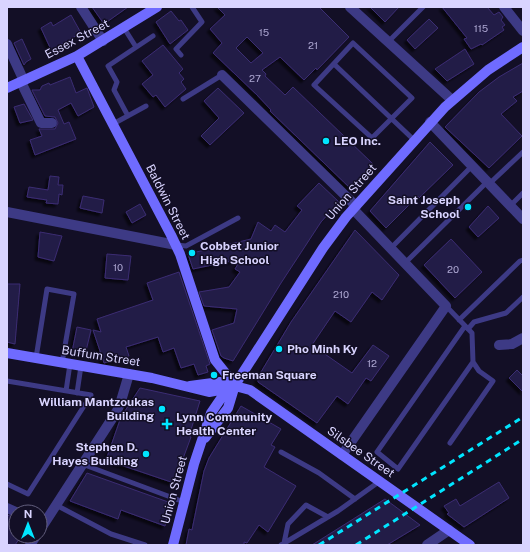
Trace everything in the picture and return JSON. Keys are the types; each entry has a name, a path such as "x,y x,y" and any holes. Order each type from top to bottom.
{"main road":[{"name":"Essex Street","path":"7,88 77,56 157,7"},
{"name":"Union Street","path":"173,545 202,442 228,408 235,385 323,248 355,208 414,140 452,100 488,70 523,48"},
{"name":"Baldwin Street","path":"77,56 176,244 213,357 216,363 235,385"},
{"name":"Buffum Street","path":"7,353 129,374 213,392 235,385"},
{"name":"Silsbee Street","path":"235,385 252,392 470,545"}],"street":[{"path":"81,7 103,41"},
{"path":"350,7 452,100"},
{"path":"504,7 523,31"},
{"path":"7,44 41,123 52,122"},
{"path":"222,75 355,208 446,306 342,455"},
{"path":"430,122 523,220"},
{"path":"7,212 176,244"},
{"path":"499,345 512,344 523,338"},
{"path":"48,516 119,406 129,374"},
{"path":"427,545 449,530"}],"lane":[{"path":"181,55 176,49 202,22 192,7"},
{"path":"388,42 423,7"},
{"path":"124,28 136,47"},
{"path":"128,116 114,90 117,82 108,66 153,36"},
{"path":"353,43 412,98 372,138 314,85 334,64 353,43"},
{"path":"334,64 414,140"},
{"path":"183,99 222,75"},
{"path":"113,124 146,106"},
{"path":"405,263 488,183 523,152"},
{"path":"391,248 472,166"},
{"path":"510,206 523,193"},
{"path":"176,244 186,246 238,218"},
{"path":"459,320 520,261 523,260"},
{"path":"36,358 47,289 74,294 66,363 66,390"},
{"path":"474,362 398,469 377,452 466,327 474,322 506,313 523,297"},
{"path":"446,306 472,333 474,362 479,371 493,382 450,443"},
{"path":"77,392 81,366"},
{"path":"7,381 91,395 28,494 7,484"},
{"path":"281,452 319,474 355,499"},
{"path":"82,464 184,502"},
{"path":"283,544 328,517 380,481"},
{"path":"56,505 106,532 145,545"},
{"path":"283,544 288,524 306,505 328,517"}],"building":[{"path":"92,7 128,7 104,24"},
{"path":"217,7 319,7 349,37 317,70 316,68 304,80 280,57 262,70 266,74 265,76 285,95 293,87 373,164 350,188 270,111 271,110 257,95 213,53 222,43 210,29 225,15","holes":["247,37 263,53 251,63 236,48"]},
{"path":"370,7 399,7 385,22"},
{"path":"442,7 487,7 494,15 499,12 503,17 501,20 505,25 502,27 504,30 482,45 481,44 471,49 464,39 467,38"},
{"path":"171,11 179,21 181,20 188,30 170,44 156,22"},
{"path":"71,15 81,33 58,46 60,50 53,54 41,28 51,22 53,26"},
{"path":"429,19 438,28 415,49 407,40"},
{"path":"22,39 31,59 24,65 14,43"},
{"path":"163,45 183,69 179,73 184,79 181,82 186,89 165,107 156,95 153,97 142,84 153,75 142,61"},
{"path":"465,49 474,64 447,81 435,69"},
{"path":"523,63 523,91 513,97 517,101 501,114 522,136 489,168 445,127 479,92 499,77"},
{"path":"70,77 76,93 87,88 94,107 78,116 71,103 58,110 64,124 69,122 76,139 35,155 30,140 42,136 39,129 55,129 58,123 55,117 45,116 32,90 40,90 42,86 49,83 50,85"},
{"path":"218,88 244,113 210,145 201,136 219,118 204,101"},
{"path":"24,104 33,120 20,123 14,107"},
{"path":"430,142 453,165 419,198 418,196 386,228 370,211"},
{"path":"50,176 59,177 58,185 63,185 62,195 59,194 58,204 46,203 47,200 27,197 29,187 48,190"},
{"path":"319,183 339,202 321,222 233,361 224,358 221,356 212,330 234,323 237,309 204,306 199,292 229,287 240,272 235,269 241,259 193,269 188,254 251,239 258,222 271,231 275,225 285,232 302,210 297,206"},
{"path":"83,196 104,200 102,213 80,208"},
{"path":"140,204 146,215 132,223 126,212"},
{"path":"488,206 499,218 478,237 469,227"},
{"path":"355,230 399,275 382,300 372,292 351,322 335,311 312,345 352,373 373,345 389,356 371,381 366,378 348,404 337,396 317,423 258,382 258,377 291,322"},
{"path":"40,232 62,236 54,261 38,257"},
{"path":"451,239 482,272 455,298 424,265"},
{"path":"107,254 131,256 128,280 105,278"},
{"path":"179,272 210,364 206,366 208,372 198,375 194,364 181,368 174,348 163,352 158,337 126,347 129,356 104,363 93,330 101,332 97,319 153,300 147,283"},
{"path":"7,284 20,284 15,344 7,342"},
{"path":"77,327 91,330 85,355 72,352"},
{"path":"517,370 523,376 523,392 509,378"},
{"path":"140,388 200,401 189,436 191,437 174,483 106,460 121,417"},
{"path":"241,406 281,429 271,445 275,447 264,467 296,486 268,532 259,525 247,543 244,542 244,545 186,545 189,529 192,530 204,471 209,458"},
{"path":"87,473 171,503 165,526 121,510 118,519 70,501"},
{"path":"499,482 509,498 464,527 447,514 449,513 444,506 456,499 460,506"},
{"path":"385,499 420,525 387,545 312,545"},
{"path":"7,515 8,544 16,544 7,545"}],"railway":[{"path":"319,545 523,417"},
{"path":"356,545 523,439"}],"place":[{"name":"LEO Inc.","path":"326,141"},
{"name":"Saint Joseph School","path":"468,207"},
{"name":"Cobbet Junior High School","path":"192,253"},
{"name":"Pho Minh Ky","path":"279,349"},
{"name":"Freeman Square","path":"214,375"},
{"name":"William Mantzoukas Building","path":"162,409"},
{"name":"Lynn Community Health Center","path":"167,424"},
{"name":"Stephen D. Hayes Building","path":"146,454"}]}
